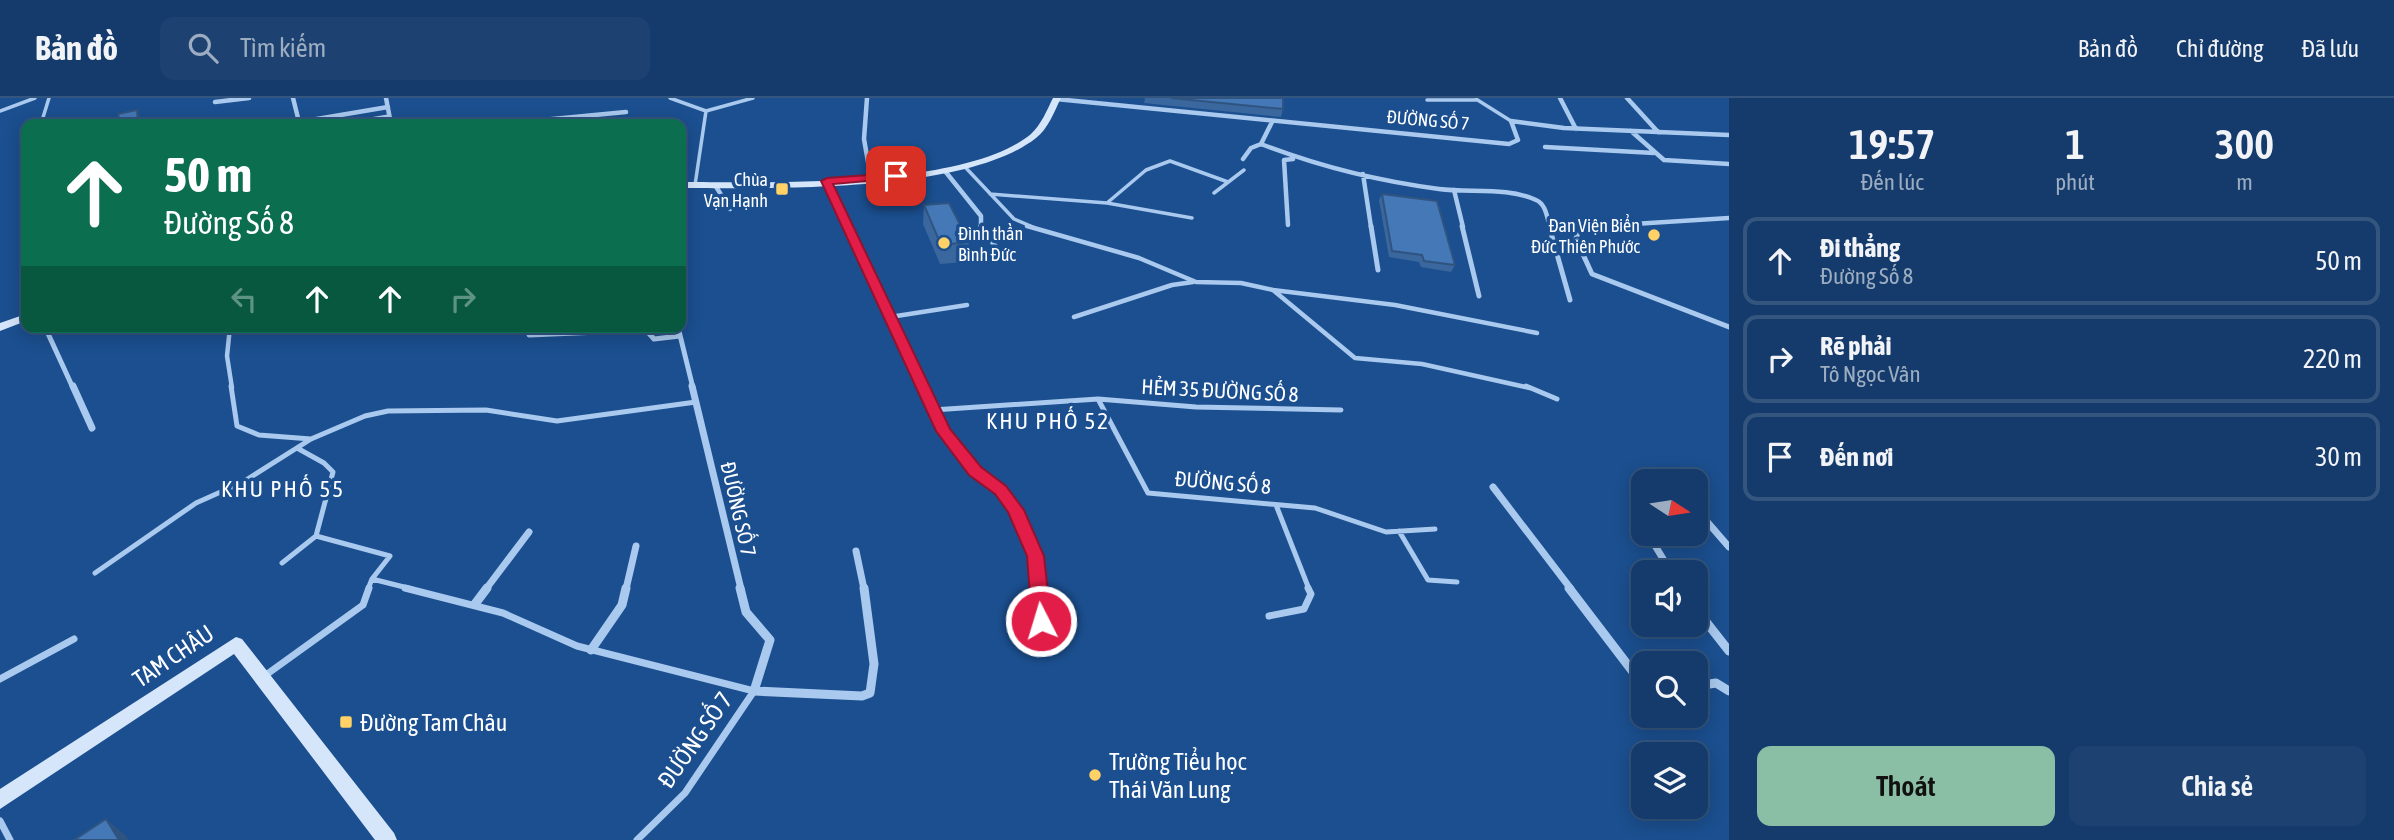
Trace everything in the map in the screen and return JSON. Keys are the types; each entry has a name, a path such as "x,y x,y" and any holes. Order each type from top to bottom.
{"main road":[{"path":"686,185 871,179 966,168 996,158 1032,138 1056,98"},
{"path":"0,327 21,319"},
{"name":"TAM CHÂU","path":"0,800 236,644 387,840"}],"street":[{"path":"215,102 248,98"},
{"path":"293,98 296,119"},
{"path":"386,98 390,119"},
{"path":"867,98 864,139 871,179"},
{"name":"ĐƯỜNG SỐ 7","path":"1056,98 1509,144 1518,140 1511,121"},
{"path":"1560,98 1576,129"},
{"path":"1627,98 1658,132"},
{"path":"317,119 388,107"},
{"path":"552,119 625,112"},
{"path":"1511,121 1576,129 1729,135"},
{"path":"1243,159 1251,148 1261,144 1272,122"},
{"path":"1631,131 1664,160 1729,164"},
{"path":"1261,144 1293,159 1363,174 1454,190 1517,195 1538,200 1544,206 1570,300"},
{"path":"1545,147 1654,153"},
{"path":"1287,225 1284,160 1293,159"},
{"path":"945,170 981,216 981,229 998,250"},
{"path":"1363,174 1378,270"},
{"path":"827,181 943,431 975,471 1000,490 1015,510 1036,556 1041,621"},
{"path":"715,185 730,209"},
{"path":"1454,190 1479,296"},
{"path":"1729,218 1589,226 1582,228 1576,239 1592,274 1729,327"},
{"path":"48,333 92,428"},
{"path":"529,335 576,333"},
{"path":"648,333 654,340 676,333"},
{"name":"ĐƯỜNG SỐ 7","path":"679,333 746,612 770,640 754,691"},
{"path":"1493,487 1631,669"},
{"path":"1708,523 1729,547"},
{"path":"475,604 528,532"},
{"path":"591,650 622,605 634,564 636,546"},
{"path":"754,691 862,696 870,693 874,677 870,619 856,551"},
{"path":"1708,624 1729,651"},
{"path":"1708,684 1716,683 1729,691"}],"lane":[{"path":"0,111 35,98"},
{"path":"43,119 49,98"},
{"path":"670,98 706,111 752,98"},
{"path":"1461,98 1476,99 1511,121"},
{"path":"1427,100 1476,99"},
{"path":"695,185 706,111"},
{"path":"371,119 389,116"},
{"path":"1107,203 1146,170 1170,161 1228,182"},
{"path":"966,168 1014,219 1028,226 1139,258 1196,282"},
{"path":"1214,193 1244,170"},
{"path":"989,194 1107,203 1192,218"},
{"path":"1074,317 1172,285 1196,282 1241,283 1273,290 1395,305 1537,332"},
{"path":"1273,290 1355,358 1442,369 1525,386 1557,399"},
{"path":"890,317 967,305"},
{"path":"229,333 227,356 237,426 259,435 311,439"},
{"path":"933,410 1098,399"},
{"name":"HẺM 35 ĐƯỜNG SỐ 8","path":"1098,399 1196,407 1342,410"},
{"name":"ĐƯỜNG SỐ 8","path":"1098,399 1149,493 1315,508 1386,531 1435,529"},
{"path":"95,573 196,503 243,482 311,439 365,416 388,411 486,410 557,421 596,418 665,404 696,402"},
{"path":"282,563 316,537 333,472 324,463 297,448"},
{"path":"1269,616 1304,608 1311,594 1276,505"},
{"path":"1399,531 1427,580 1457,582"},
{"path":"263,677 363,605 372,579 390,555 316,537"},
{"path":"372,579 503,613 591,650 754,691"},
{"path":"0,679 74,639"},
{"name":"ĐƯỜNG SỐ 7","path":"637,840 685,793 754,691"},
{"path":"0,821 10,840"}],"building":[{"path":"1171,98 1283,98 1283,109"},
{"path":"137,110 138,119 119,119 118,114"},
{"path":"1382,194 1437,201 1455,265 1424,261 1422,255 1392,251"},
{"path":"949,203 969,242 941,245 924,205"},
{"path":"106,819 119,840 74,840"}],"place":[{"name":"Chùa Vạn Hạnh","path":"782,189"},
{"name":"Đan Viện Biển Đức Thiên Phước","path":"1654,235"},
{"name":"Đình thần Bình Đức","path":"944,243"},
{"name":"Đường Tam Châu","path":"346,722"},
{"name":"Trường Tiểu học Thái Văn Lung","path":"1095,775"}],"district":[{"name":"KHU PHỐ 52","path":"1048,421"},
{"name":"KHU PHỐ 55","path":"283,489"}],"route":[{"path":"896,176 827,181 943,431 975,471 1000,490 1015,510 1036,556 1041,621"}]}
